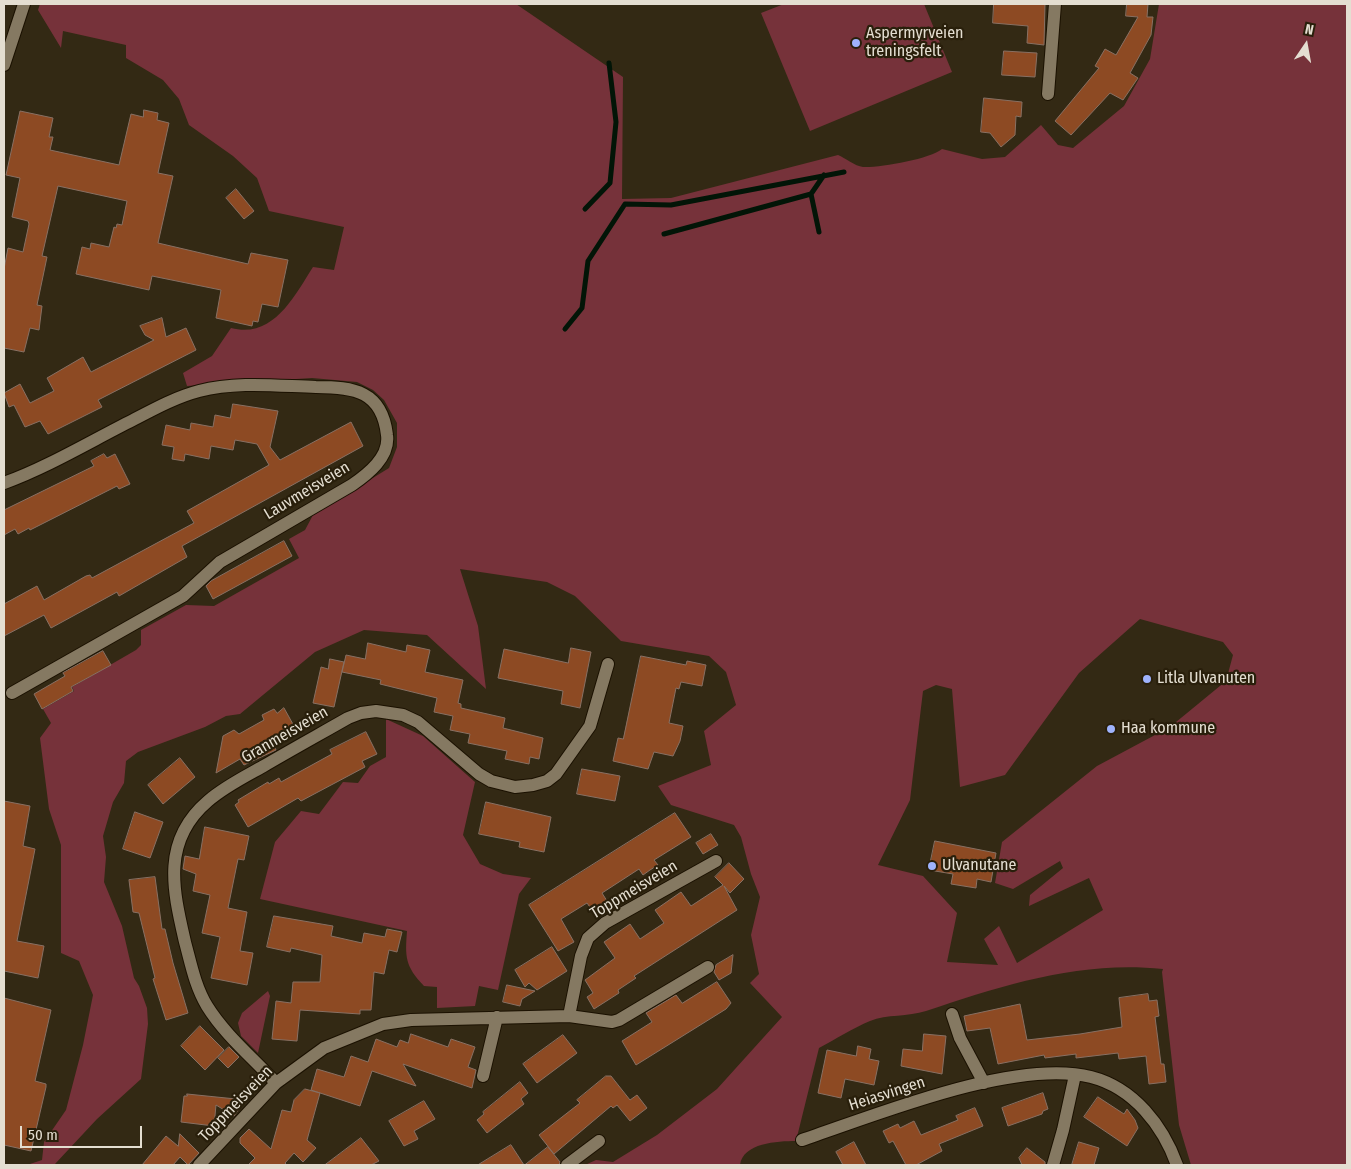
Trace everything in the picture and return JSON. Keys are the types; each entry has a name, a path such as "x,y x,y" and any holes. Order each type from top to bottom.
{"street":[{"path":"4,65 24,4"},
{"path":"1048,94 1056,4"},
{"name":"Lauvmeisveien","path":"4,483 165,403 199,391 236,385 336,387 357,391 372,398 383,413 388,437 381,460 369,474 220,562 183,596 12,693"},
{"name":"Granmeisveien","path":"276,1083 209,1008 193,975 174,897 173,880 174,863 179,843 196,814 207,801 228,786 348,718 360,713 376,711 403,715 418,722 479,774 491,781 515,788 547,781 564,764 594,719 608,664"},
{"name":"Toppmeisveien","path":"569,1016 581,956 588,938 606,923 716,861"},
{"name":"Toppmeisveien","path":"199,1165 276,1083 324,1048 382,1024 411,1020 569,1016 612,1022 619,1020 708,967"},
{"path":"952,1014 960,1038 984,1083"},
{"path":"483,1076 497,1017"},
{"name":"Heiasvingen","path":"802,1140 918,1100 984,1083 1052,1074 1075,1075 1103,1081 1121,1090 1144,1108 1164,1134 1178,1165"},
{"path":"1053,1165 1075,1075"},
{"path":"568,1165 599,1140"}],"shaded area":[{"path":"40,4 516,4 623,77 622,199 671,198 838,155 853,164 863,167 904,162 936,153 942,149 982,159 1005,157 1041,125 1058,145 1073,148 1124,106 1150,59 1159,4 1347,4 1347,1165 1191,1165 1179,1125 1163,969 1132,967 1072,971 1043,977 984,992 919,1013 890,1016 870,1021 857,1027 819,1048 796,1141 771,1143 754,1148 742,1158 740,1165 585,1165 596,1160 613,1162 657,1135 717,1089 782,1017 750,983 759,974 751,935 760,897 751,874 741,837 734,825 671,805 658,786 711,765 704,731 736,705 726,672 709,656 621,641 575,596 547,582 460,569 478,626 486,689 427,635 364,630 315,652 240,714 226,716 205,727 138,752 126,761 124,783 113,802 103,836 106,857 104,882 122,926 134,978 147,1008 148,1024 141,1079 97,1119 55,1164 27,1165 42,1160 44,1142 66,1110 83,1045 93,995 79,961 61,953 61,845 49,809 40,738 51,723 43,709 74,691 72,687 136,650 141,645 141,630 186,605 214,606 299,558 289,539 305,530 313,515 389,468 397,447 397,423 384,400 373,390 357,382 312,378 187,386 183,373 212,356 231,328 246,330 259,327 270,321 281,313 290,302 313,267 334,270 344,227 269,211 257,178 233,156 189,125 179,99 163,80 126,58 126,45 63,31 61,48 38,10","holes":["1140,619 1223,642 1233,655 1226,681 1170,727 1097,766 1002,842 995,883 1013,889 1060,861 1063,868 1030,895 1029,906 1089,878 1103,910 1017,963 999,926 984,939 998,965 947,962 957,913 923,876 878,865 910,800 923,691 936,685 952,689 960,787 1005,775 1079,673"]},
{"name":"Aspermyrveien treningsfelt","path":"784,4 924,4 952,72 810,131 761,13"},
{"path":"386,719 423,736 475,782 463,835 480,864 503,874 531,878 519,894 498,990 479,986 475,1006 437,1008 437,987 424,986 410,967 406,955 407,931 260,899 275,842 301,811 319,814 343,782 358,783 370,766 386,757"},
{"path":"268,991 270,996 258,1053 241,1036 238,1023 242,1013"}],"building":[{"path":"994,4 1045,4 1044,45 1027,43 1028,26 993,23"},
{"path":"1127,4 1148,4 1147,17 1153,17 1151,35 1130,73 1138,78 1123,100 1110,93 1071,135 1055,121 1099,68 1095,66 1105,49 1116,55 1138,17 1126,16"},
{"path":"1004,51 1037,53 1035,77 1002,75"},
{"path":"984,98 1022,102 1021,117 1016,116 1015,135 1001,147 990,133 981,132"},
{"path":"144,110 158,113 157,120 169,123 158,173 173,176 158,243 248,264 251,253 288,260 278,307 262,304 258,322 253,321 252,326 216,318 221,290 152,276 149,290 76,274 82,247 90,249 91,243 109,247 114,227 116,228 117,224 122,225 127,201 58,186 42,256 47,257 37,305 42,306 39,330 30,328 24,352 4,348 4,269 8,248 23,252 29,224 28,221 12,217 20,178 6,175 20,111 53,118 49,137 53,137 50,150 119,165 131,114 143,117"},
{"path":"236,189 254,211 244,219 226,198"},
{"path":"162,318 166,337 186,328 196,350 98,400 102,407 48,434 40,421 25,427 14,405 9,407 4,393 20,384 30,403 54,391 47,378 83,357 91,372 154,340 145,335 140,326"},
{"path":"233,404 278,411 270,447 280,460 351,422 363,446 182,546 187,557 119,596 117,592 51,628 44,615 4,636 4,604 37,586 44,600 86,576 90,575 92,578 194,523 187,511 269,465 257,444 235,440 233,450 211,446 209,459 185,454 184,461 172,459 174,447 162,445 166,425 190,430 191,423 213,427 215,415 230,418"},
{"path":"104,454 107,458 115,454 130,484 119,489 117,486 30,530 29,528 18,534 15,529 4,535 4,510 94,466 91,461"},
{"path":"284,541 292,556 213,599 206,586 211,581"},
{"path":"368,643 406,652 407,645 430,650 425,672 463,680 458,703 461,704 461,708 505,718 503,728 543,738 539,759 530,757 529,764 505,759 507,751 468,743 470,734 450,730 453,716 434,712 437,698 380,684 381,680 342,672 346,655 365,659"},
{"path":"571,648 591,652 580,708 561,704 563,691 498,678 504,649 568,663"},
{"path":"103,651 111,665 71,687 73,691 42,709 34,694 65,676 63,673"},
{"path":"641,656 686,665 687,661 706,665 702,686 681,682 679,689 676,688 669,723 683,726 680,741 673,756 654,752 648,769 613,761 618,738 623,739"},
{"path":"330,659 344,662 334,707 313,703 321,667 328,669"},
{"path":"284,708 294,726 272,742 276,750 244,765 240,759 216,773 223,736 234,730 239,734 264,720 262,715 274,709 277,713"},
{"path":"366,732 377,754 362,761 365,767 301,801 298,798 248,827 235,805 239,802 238,800 268,782 269,784 279,778 281,782 332,754 330,750"},
{"path":"180,758 195,777 163,804 148,785"},
{"path":"582,769 620,776 615,801 577,794"},
{"path":"4,801 30,806 23,846 35,849 17,941 44,946 38,978 4,971"},
{"path":"486,802 551,817 544,852 519,847 520,842 479,834"},
{"path":"135,812 163,822 150,858 123,849"},
{"path":"675,813 691,837 654,860 658,865 643,875 639,869 602,893 607,901 592,910 587,903 561,919 574,942 558,951 529,905"},
{"path":"205,827 249,836 244,860 238,859 228,908 247,912 240,951 253,953 247,985 211,978 220,937 202,933 210,895 193,891 196,874 183,869 185,856 199,859"},
{"path":"711,834 718,845 703,854 696,843"},
{"path":"935,841 996,853 991,882 977,879 976,888 951,884 953,874 929,870"},
{"path":"729,863 744,879 730,893 724,886 737,910 634,976 636,978 618,990 619,993 594,1009 587,997 593,993 585,980 615,958 604,942 630,924 640,939 664,923 655,910 681,892 691,906 723,885 715,877"},
{"path":"155,877 162,929 165,929 188,1013 166,1020 153,979 155,978 139,913 133,912 129,880"},
{"path":"274,916 333,926 331,936 362,943 364,933 385,937 387,929 402,932 397,952 389,950 384,974 374,972 371,1010 360,1010 360,1014 300,1010 297,1041 272,1039 276,1001 291,1003 293,982 320,982 322,955 291,948 290,952 267,947"},
{"path":"552,947 567,971 537,990 529,983 525,987 515,970"},
{"path":"733,955 731,973 719,980 714,972 716,965"},
{"path":"717,982 731,1003 726,1009 636,1065 622,1041 652,1022 646,1013 676,995 682,1003"},
{"path":"507,985 535,991 522,999 520,1006 503,1002"},
{"path":"1148,994 1149,1001 1157,1000 1159,1016 1155,1017 1161,1064 1164,1064 1166,1082 1149,1084 1146,1056 1119,1059 1118,1053 1076,1058 1076,1054 1045,1058 1044,1055 998,1064 990,1028 967,1031 964,1016 1020,1004 1027,1040 1080,1034 1122,1027 1119,998"},
{"path":"4,998 51,1010 35,1081 46,1084 46,1087 31,1151 4,1145"},
{"path":"200,1026 224,1050 205,1070 181,1046"},
{"path":"411,1034 448,1047 451,1039 475,1047 468,1067 476,1070 472,1088 403,1064 416,1086 372,1071 360,1106 311,1090 317,1069 344,1077 351,1056 368,1062 376,1039 397,1047 400,1040 408,1043"},
{"path":"924,1034 946,1036 942,1074 901,1066 903,1049 922,1051"},
{"path":"563,1035 577,1053 537,1083 523,1064"},
{"path":"858,1046 871,1049 869,1059 879,1061 874,1085 845,1079 841,1098 818,1093 827,1050 856,1056"},
{"path":"229,1047 239,1057 228,1068 218,1058"},
{"path":"606,1076 611,1076 630,1100 637,1095 647,1108 630,1121 617,1105 613,1108 611,1106 554,1154 539,1135 580,1103 577,1100"},
{"path":"520,1082 528,1093 521,1099 524,1104 487,1133 477,1120 484,1114 483,1112"},
{"path":"305,1089 320,1093 307,1140 316,1148 303,1162 294,1153 285,1163 287,1165 248,1165 255,1158 240,1143 240,1138 249,1129 271,1149 282,1110 291,1112 294,1100"},
{"path":"1043,1093 1048,1109 1043,1111 1042,1114 1008,1126 1002,1108"},
{"path":"187,1094 236,1099 243,1103 234,1116 216,1105 214,1126 181,1122 184,1096 187,1096"},
{"path":"1098,1097 1124,1114 1127,1109 1135,1120 1138,1128 1127,1146 1084,1117"},
{"path":"424,1101 435,1119 414,1131 418,1139 404,1146 389,1121"},
{"path":"975,1108 983,1126 939,1144 942,1151 916,1165 906,1165 893,1141 889,1143 883,1131 898,1124 900,1128 914,1121 921,1135 958,1120 956,1116"},
{"path":"180,1134 199,1153 188,1165 180,1157 173,1165 142,1165 166,1136 178,1146"},
{"path":"361,1138 379,1161 371,1165 325,1165"},
{"path":"854,1142 866,1165 843,1165 836,1152"},
{"path":"1079,1142 1099,1148 1094,1165 1072,1165"},
{"path":"511,1145 524,1165 478,1165"},
{"path":"548,1147 560,1162 559,1165 525,1165"},
{"path":"1027,1148 1045,1162 1045,1165 1022,1165 1019,1158"}],"waterway":[{"path":"585,209 610,183 616,122 609,63"},
{"path":"565,329 582,308 588,261 625,204 671,205 844,172"},
{"path":"819,232 811,194 824,175"},
{"path":"664,234 811,194"}],"place":[{"name":"Aspermyrveien treningsfelt","path":"856,43"},
{"name":"Litla Ulvanuten","path":"1147,679"},
{"name":"Haa kommune","path":"1111,729"},
{"name":"Ulvanutane","path":"932,866"}]}
